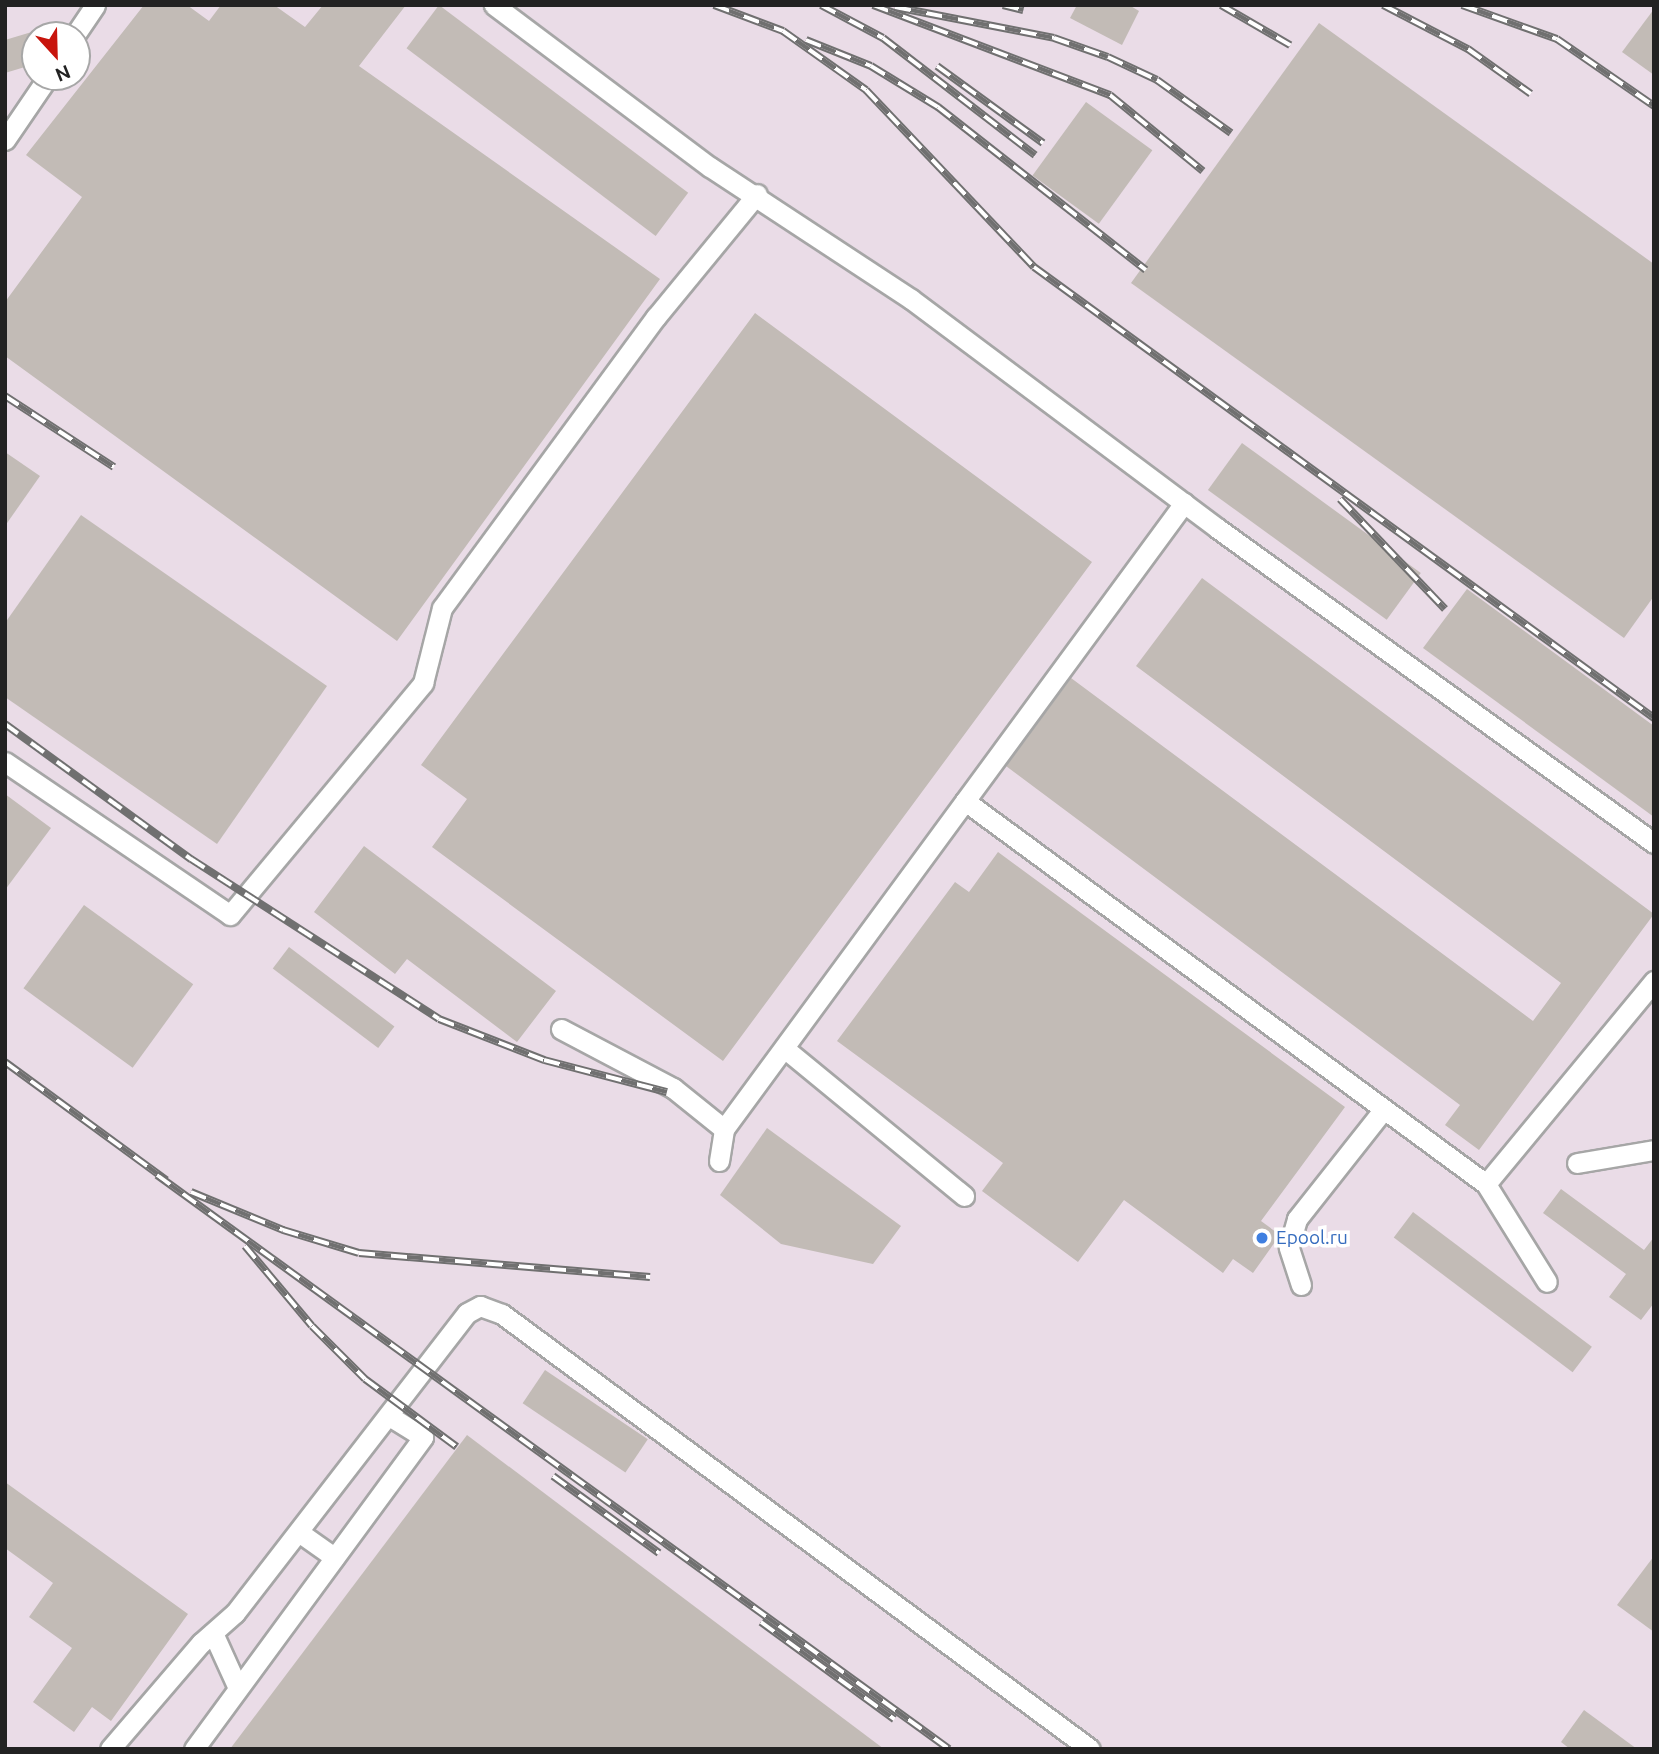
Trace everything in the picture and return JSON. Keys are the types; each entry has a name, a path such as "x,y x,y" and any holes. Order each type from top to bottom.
{"lane":[{"path":"84,21 95,5"},
{"path":"494,5 710,167 757,194 911,299 1184,503 1654,843"},
{"path":"5,140 38,91"},
{"path":"5,762 230,915 424,683 442,608 656,317 757,194"},
{"path":"719,1161 724,1129 1184,503"},
{"path":"964,801 1486,1184 1547,1282"},
{"path":"1486,1184 1654,981"},
{"path":"561,1029 673,1088 724,1129"},
{"path":"784,1048 964,1196"},
{"path":"1301,1285 1289,1247 1297,1219 1384,1109"},
{"path":"1577,1163 1654,1150"},
{"path":"110,1749 213,1633 235,1613 300,1533 467,1314 480,1306 502,1314 1090,1749"},
{"path":"194,1749 423,1437 390,1416"},
{"path":"300,1533 334,1557"},
{"path":"213,1633 238,1688"}],"shaded area":[{"path":"5,5 1654,5 1654,1749 5,1749"}],"building":[{"path":"144,5 187,5 209,21 221,5 274,5 305,27 323,5 406,5 359,66 660,279 397,641 5,356 5,302 82,197 26,155 76,91 91,91 91,72"},
{"path":"439,5 688,193 656,236 407,48"},
{"path":"1077,5 1129,5 1139,11 1122,45 1070,18"},
{"path":"1654,9 1654,75 1622,52"},
{"path":"1319,23 1654,264 1654,596 1624,638 1131,283"},
{"path":"21,35 21,68 5,73 5,40"},
{"path":"1086,102 1152,150 1099,224 1033,176"},
{"path":"755,313 1092,562 723,1061 432,847 467,799 421,765"},
{"path":"1242,443 1421,573 1387,620 1208,490"},
{"path":"5,452 40,476 5,526"},
{"path":"81,515 327,686 217,844 5,697 5,623"},
{"path":"1202,578 1654,914 1479,1150 1445,1125 1460,1105 1006,766 1071,678 1533,1021 1561,983 1136,666"},
{"path":"1467,589 1654,726 1654,817 1423,648"},
{"path":"5,794 51,828 5,890"},
{"path":"364,846 556,991 517,1042 407,959 395,974 314,912"},
{"path":"998,852 1345,1107 1261,1221 1280,1235 1253,1273 1233,1259 1223,1273 1124,1200 1078,1262 982,1191 1003,1163 837,1041 955,882 969,892"},
{"path":"84,905 193,984 133,1068 23,988"},
{"path":"289,947 394,1026 378,1048 273,969"},
{"path":"767,1128 901,1226 873,1264 781,1244 720,1195"},
{"path":"1561,1189 1644,1250 1654,1237 1654,1303 1641,1320 1609,1297 1626,1274 1543,1213"},
{"path":"1413,1212 1592,1347 1573,1372 1394,1238"},
{"path":"545,1370 648,1439 625,1473 523,1403"},
{"path":"467,1435 884,1749 230,1749"},
{"path":"5,1482 188,1614 111,1721 92,1707 74,1732 33,1702 72,1648 29,1617 53,1583 5,1548"},
{"path":"1654,1556 1654,1632 1617,1605"},
{"path":"1584,1710 1637,1749 1570,1749 1561,1742"}],"railway":[{"path":"714,5 783,31 866,90 1034,267 1654,718"},
{"path":"821,5 883,38 1035,155"},
{"path":"873,5 1110,95 1203,171"},
{"path":"1003,5 1023,10"},
{"path":"1221,5 1290,45"},
{"path":"1383,5 1468,49 1531,94"},
{"path":"1462,5 1557,39 1654,106"},
{"path":"895,7 1054,38 1108,57 1157,80 1231,133"},
{"path":"806,40 871,66 938,107 1146,270"},
{"path":"937,66 1043,143"},
{"path":"5,396 114,467"},
{"path":"1340,499 1445,609"},
{"path":"5,724 191,859 439,1019 544,1060 667,1092"},
{"path":"5,1062 166,1180"},
{"path":"157,1175 949,1749"},
{"path":"191,1192 283,1230 359,1253 650,1277"},
{"path":"245,1246 312,1326 365,1379 457,1447"},
{"path":"553,1476 659,1553"},
{"path":"761,1622 894,1719"}],"place":[{"name":"Epool.ru","path":"1262,1238"}]}
